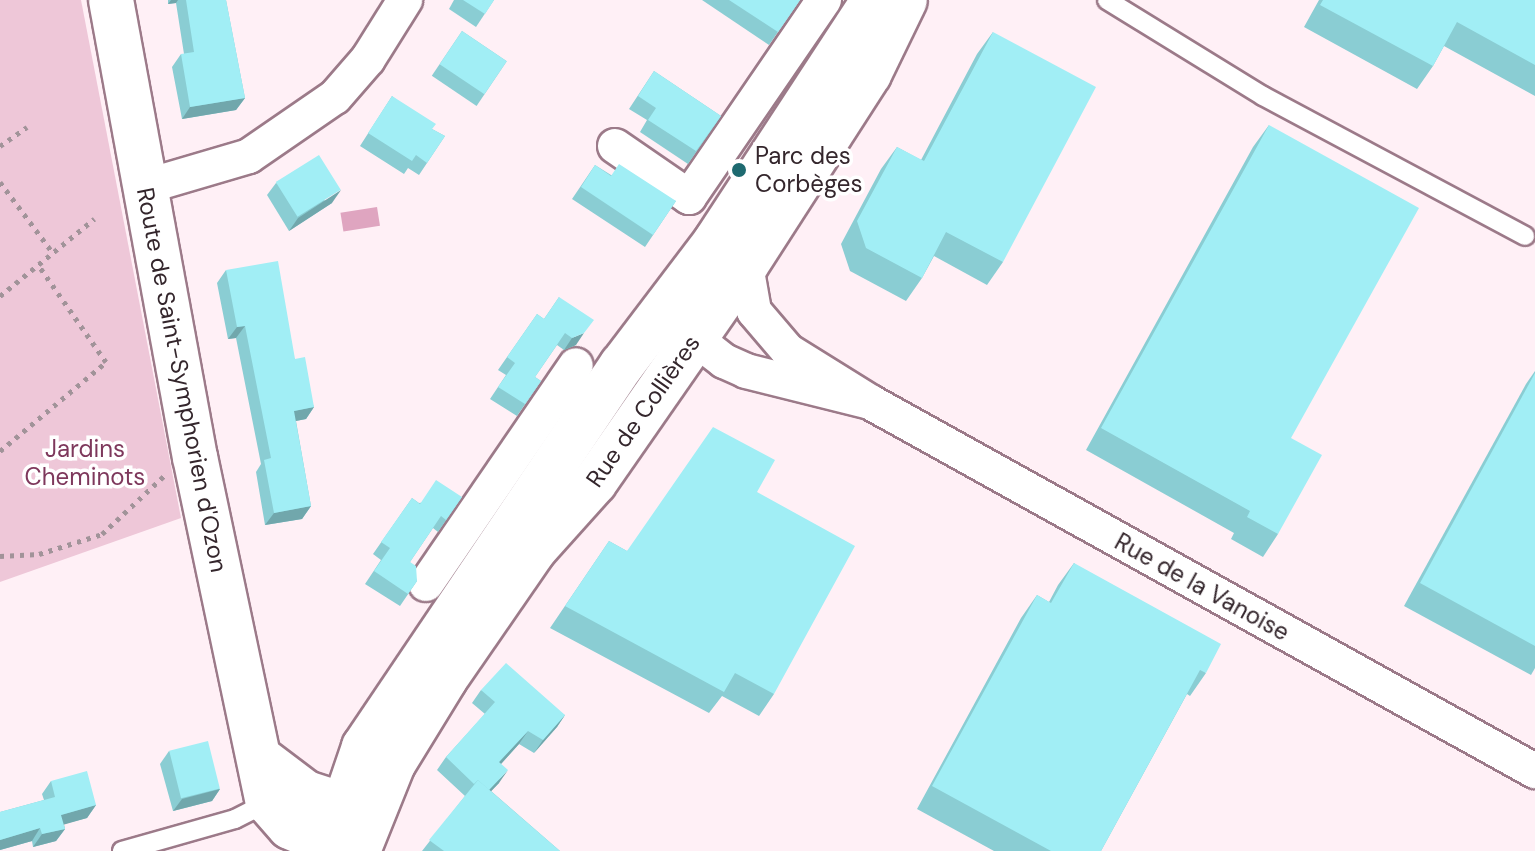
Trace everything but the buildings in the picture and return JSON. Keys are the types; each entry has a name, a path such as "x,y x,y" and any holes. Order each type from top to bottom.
{"main road":[{"name":"Route de Saint-Symphorien d'Ozon","path":"111,0 195,457 268,802"},
{"name":"Rue de Collières","path":"346,836 445,679 534,550 595,482 700,330 731,253 793,125 874,0"},
{"name":"Rue de Collières","path":"346,836 364,747 518,483 622,365 731,253 869,74 905,0"},
{"path":"261,759 306,793 346,836"},
{"path":"268,802 290,827 346,836"}],"street":[{"path":"144,187 249,156 335,97 368,59 405,0"},
{"path":"615,146 689,197 824,0"},
{"path":"758,98 793,125"},
{"name":"Rue de la Vanoise","path":"731,253 754,311 788,351 870,402 1535,771"},
{"name":"Rue de la Vanoise","path":"700,330 706,347 746,371 870,402"},
{"name":"Rue de Collières","path":"426,584 518,483 576,365"}],"lane":[{"path":"1107,0 1263,96 1525,236"},
{"path":"122,851 235,819 268,802"}],"path":[{"path":"0,146 27,127"},
{"path":"0,182 53,253"},
{"path":"0,296 94,219"},
{"path":"0,451 106,362 39,266"},
{"path":"0,556 39,554 102,534 162,478 195,457"}],"green space":[{"name":"Jardins Cheminots","path":"0,0 81,0 181,518 0,582"}],"shaded area":[{"path":"377,207 380,226 343,232 340,213"}],"place":[{"name":"Parc des Corbèges","path":"739,170"}]}
